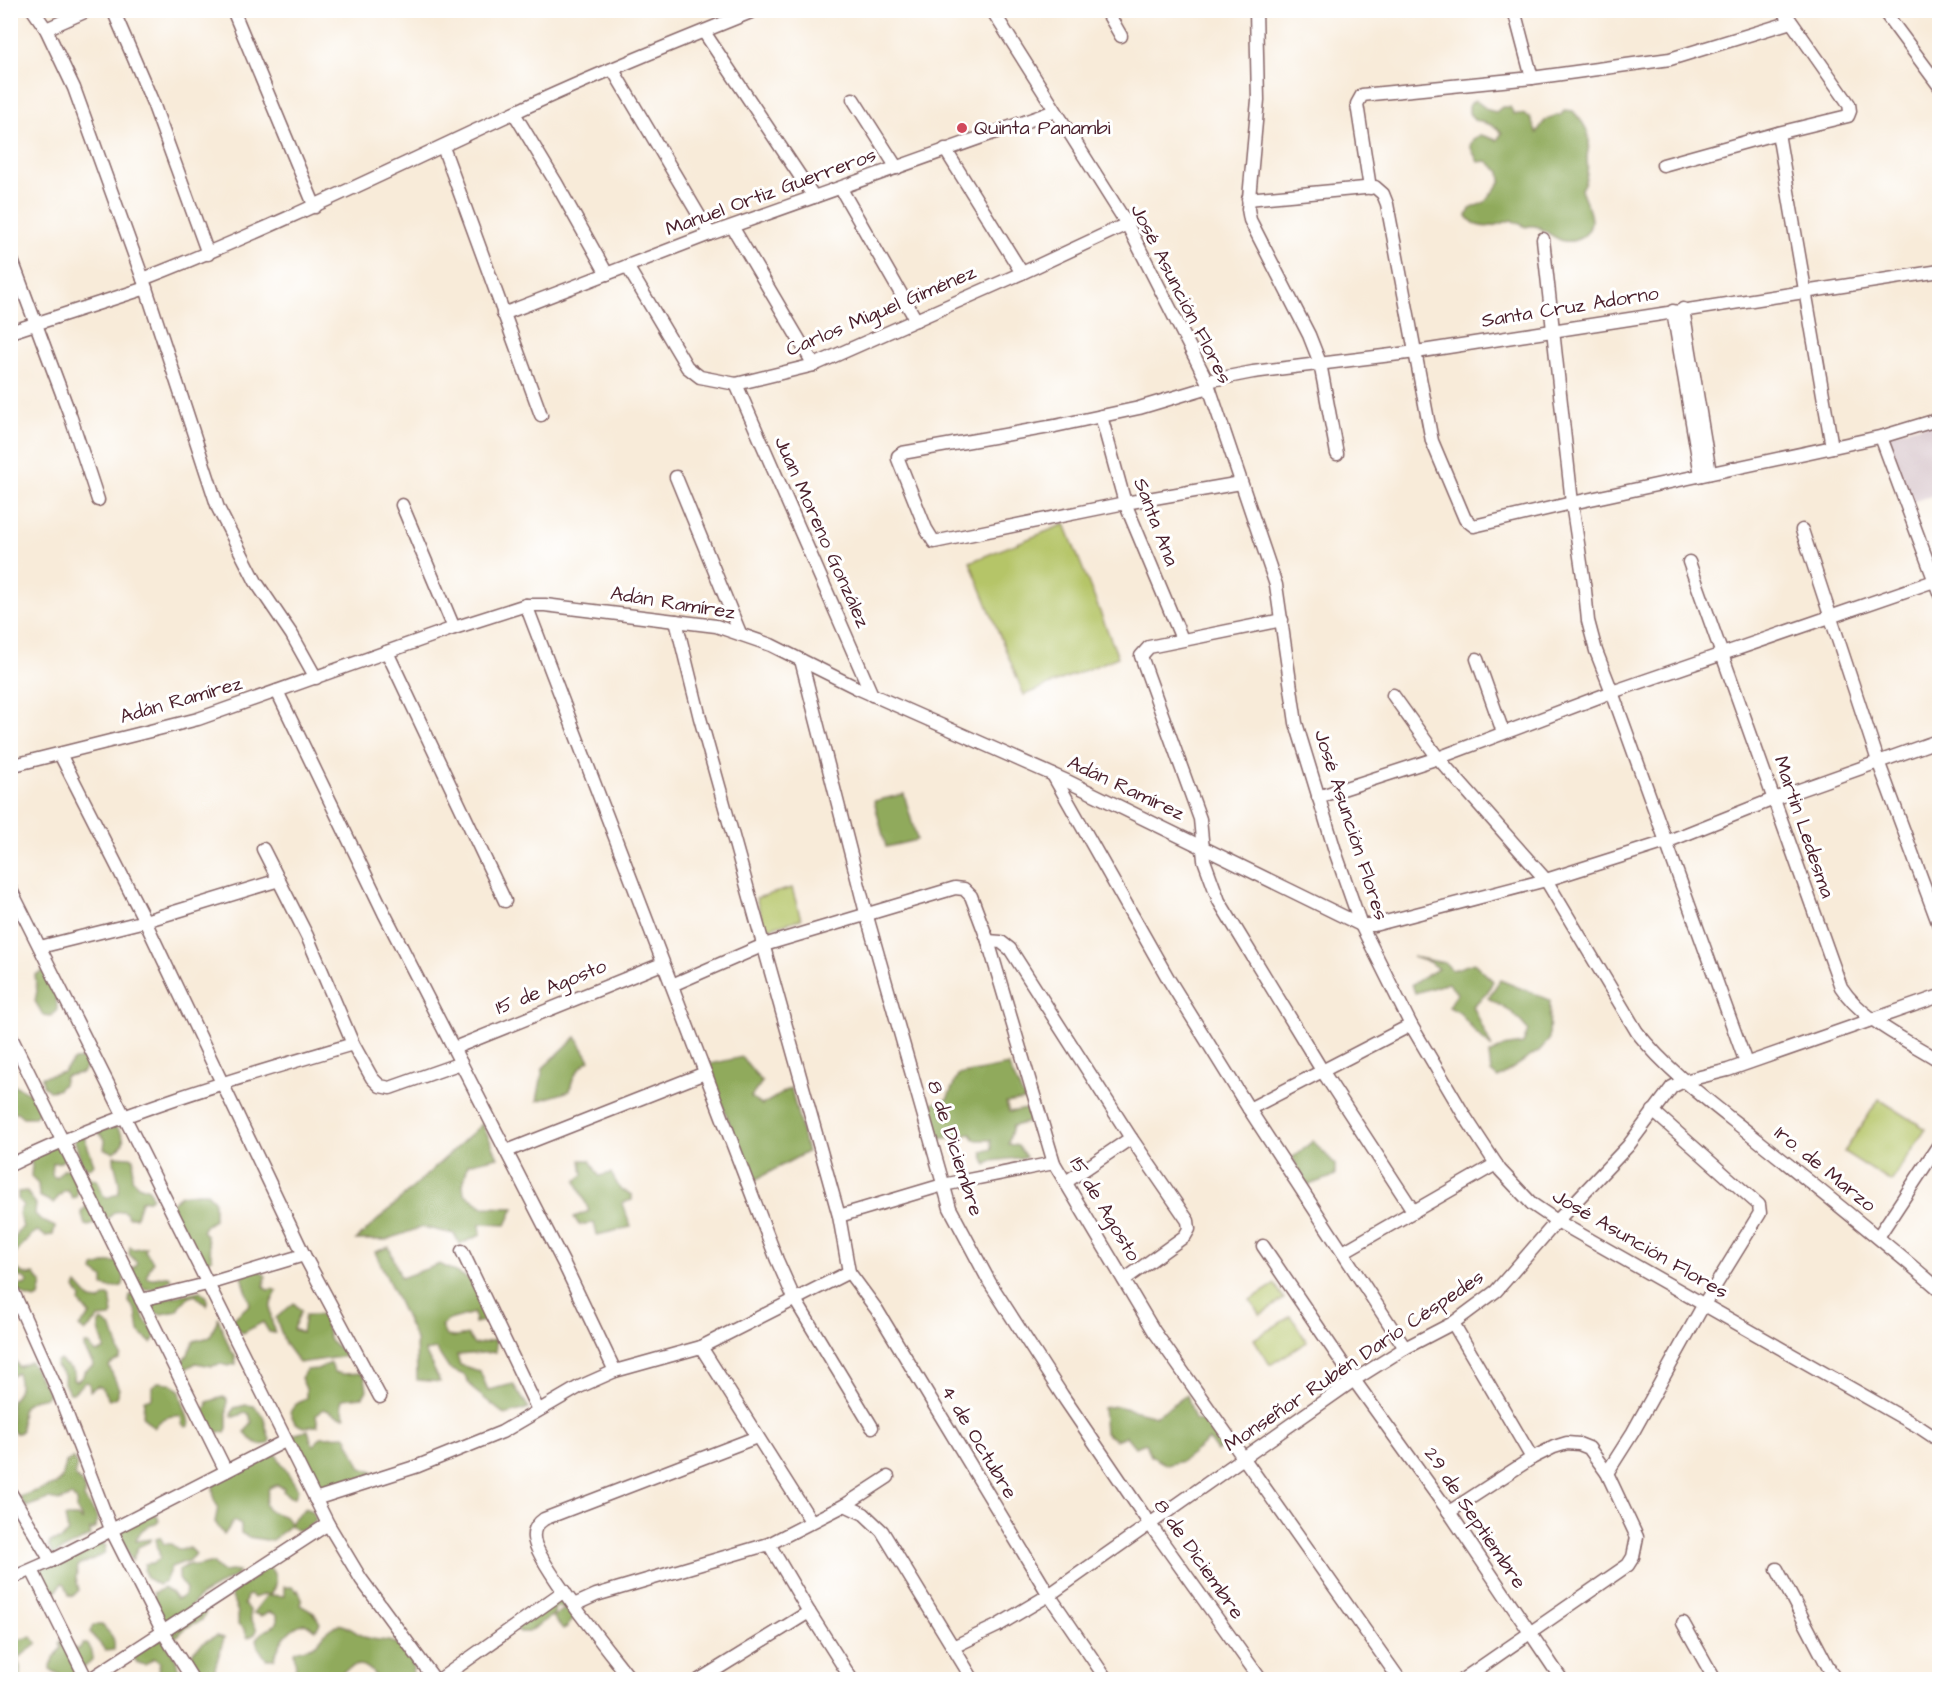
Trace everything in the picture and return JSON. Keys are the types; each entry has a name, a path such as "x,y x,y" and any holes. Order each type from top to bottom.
{"street":[{"path":"33,10 46,29 74,88 145,283 218,508 256,582 292,635 316,678"},
{"path":"46,29 89,10"},
{"path":"113,10 153,103 208,254"},
{"path":"233,10 315,207"},
{"path":"10,332 145,283 315,207 514,113 756,10"},
{"name":"José Asunción Flores","path":"992,10 1127,224 1208,384 1276,585 1296,723 1361,925 1411,1025 1496,1164 1532,1204 1557,1221 1940,1441"},
{"path":"1106,10 1121,36"},
{"path":"1256,10 1258,100 1248,200 1250,220 1309,335 1320,363 1337,454"},
{"path":"1514,10 1532,78"},
{"path":"1663,165 1848,116 1849,104 1783,10"},
{"path":"1883,10 1940,87"},
{"path":"1370,188 1357,104 1362,95 1532,78 1670,59 1791,22"},
{"path":"704,32 814,197"},
{"path":"613,70 710,234"},
{"path":"853,99 897,168"},
{"name":"Manuel Ortiz Guerreros","path":"503,314 710,234 733,228 1054,111"},
{"path":"514,113 607,274"},
{"path":"1778,133 1832,447"},
{"path":"443,147 541,415"},
{"path":"945,149 1022,273"},
{"path":"1248,200 1375,187 1383,194 1387,204 1432,441 1465,519 1474,526 1881,437 1940,418"},
{"path":"841,189 916,320"},
{"name":"Carlos Miguel Giménez","path":"627,266 687,367 700,377 736,384 814,365 1127,224"},
{"path":"733,228 814,365"},
{"path":"1543,238 1572,503 1588,621 1596,651 1746,1063"},
{"path":"10,255 70,415 98,500"},
{"name":"Santa Cruz Adorno","path":"1125,503 934,542 926,529 898,456 902,453 1139,408 1208,384 1253,372 1416,352 1805,291 1939,276"},
{"path":"1678,310 1706,474"},
{"name":"Juan Moreno González","path":"736,384 872,694"},
{"name":"Santa Ana","path":"1101,416 1125,503 1182,639"},
{"path":"1881,437 1937,580 1940,595"},
{"path":"676,477 740,633"},
{"path":"1125,503 1241,483"},
{"path":"402,505 454,628"},
{"path":"1802,530 1878,760 1940,928"},
{"name":"Martin Ledesma","path":"1689,562 1834,972 1850,1001 1875,1020 1940,1061"},
{"path":"1318,797 1438,758 1612,692 1937,580"},
{"name":"Adán Ramírez","path":"10,766 198,719 454,628 526,605 545,604 716,626 771,645 872,694 1053,775 1201,845 1361,925"},
{"path":"526,605 777,1260 794,1298 872,1427"},
{"path":"1282,620 1149,647 1141,656 1200,819 1201,845 1207,871 1219,901 1323,1072 1414,1212"},
{"name":"4 de Octubre","path":"676,621 700,718 840,1216 849,1272 877,1310 1048,1595 1107,1680"},
{"path":"387,652 505,901"},
{"path":"1477,659 1503,732"},
{"name":"8 de Diciembre","path":"801,660 866,913 943,1185 960,1228 990,1283 1062,1395 1149,1523 1261,1680"},
{"path":"277,691 384,913 564,1264 615,1371"},
{"name":"1ro. de Marzo","path":"1393,695 1438,758 1546,880 1637,1032 1649,1047 1684,1081 1878,1237 1940,1290"},
{"path":"1361,925 1374,925 1546,880 1666,842 1878,760 1940,740"},
{"path":"60,754 146,921 304,1255 380,1398"},
{"path":"1053,775 1169,980 1249,1109 1405,1348"},
{"path":"263,849 307,936 353,1044 372,1077 380,1086 390,1088 461,1063"},
{"path":"40,947 146,921 279,880"},
{"path":"10,888 328,1524 361,1579 437,1680 564,1591"},
{"name":"15 de Agosto","path":"672,985 764,945 955,888 964,889 971,896 988,942 1054,1163 1154,1331 1400,1680"},
{"path":"988,942 1001,942 1010,949 1131,1138 1188,1221 1189,1229 1185,1236 1124,1280"},
{"name":"15 de Agosto","path":"454,1048 662,964"},
{"name":"Monseñor Rubén Darío Céspedes","path":"953,1647 997,1626 1048,1595 1354,1380 1405,1348 1453,1323 1497,1291 1557,1221 1628,1146 1672,1087 1684,1081 1875,1020 1940,996"},
{"path":"1249,1109 1411,1025"},
{"path":"10,1035 226,1471"},
{"path":"10,1165 63,1139 223,1082 353,1044"},
{"path":"507,1151 705,1073"},
{"path":"1607,1473 1633,1432 1704,1304 1761,1208 1653,1111"},
{"path":"1066,1182 1131,1138"},
{"path":"1878,1237 1940,1143"},
{"path":"840,1216 943,1185 1054,1163"},
{"path":"1343,1252 1496,1164"},
{"name":"29 de Septiembre","path":"1263,1246 1354,1380 1449,1512 1562,1680"},
{"path":"462,1251 538,1410"},
{"path":"141,1300 207,1284 304,1255"},
{"path":"315,1499 439,1458 502,1432 579,1387 615,1371 701,1347 849,1272"},
{"path":"10,1285 59,1394 111,1529 163,1632 193,1680"},
{"path":"1453,1323 1533,1458"},
{"path":"701,1347 811,1521"},
{"path":"631,1680 564,1591 537,1549 534,1530 544,1519 757,1437"},
{"path":"10,1579 51,1561 285,1441"},
{"path":"1449,1512 1554,1447 1567,1443 1579,1444 1589,1448 1607,1473 1637,1538 1633,1557 1628,1564 1462,1680"},
{"path":"574,1605 596,1595 769,1544 845,1505 888,1477"},
{"path":"10,1492 51,1561"},
{"path":"845,1505 864,1514 882,1531 973,1680"},
{"path":"32,1570 88,1680 328,1524"},
{"path":"769,1544 808,1612 852,1680"},
{"path":"1777,1569 1835,1680"},
{"path":"699,1680 808,1612"},
{"path":"1683,1623 1715,1680"}],"shaded area":[{"path":"1939,421 1939,494 1911,502 1887,434"}],"green space":[{"path":"1475,100 1488,110 1496,112 1502,107 1510,107 1514,114 1530,117 1537,133 1546,120 1561,115 1564,110 1573,111 1581,120 1589,141 1587,174 1581,189 1591,220 1590,227 1582,237 1573,241 1565,241 1539,227 1526,227 1511,220 1493,226 1482,226 1477,225 1467,216 1470,209 1485,202 1501,181 1500,172 1487,161 1478,162 1470,146 1473,139 1481,135 1497,140 1502,133 1493,126 1474,120 1469,113 1469,105"},
{"path":"1065,524 1118,657 1024,695 970,562"},
{"path":"904,794 917,840 886,847 874,801"},
{"path":"792,888 801,919 765,929 756,898"},
{"path":"1412,957 1445,963 1452,970 1474,963 1493,981 1487,993 1473,1006 1492,1048 1460,1013 1449,1007 1457,993 1448,983 1415,993 1412,984 1438,969 1429,962"},
{"path":"43,971 52,984 56,999 57,1010 51,1016 43,1015 35,1001 37,991 35,975"},
{"path":"1500,980 1550,1000 1549,1040 1539,1051 1498,1078 1491,1072 1489,1055 1502,1047 1523,1044 1528,1030 1513,1013 1488,998"},
{"path":"576,1037 590,1060 576,1073 570,1091 537,1101 543,1068"},
{"path":"742,1057 762,1082 751,1097 762,1105 791,1088 807,1152 753,1181 706,1065"},
{"path":"83,1059 87,1066 82,1073 65,1076 63,1084 57,1090 49,1091 43,1085 42,1077 63,1072 74,1060"},
{"path":"1008,1065 1025,1100 1006,1103 1009,1112 1026,1109 1030,1122 1013,1126 1008,1144 1018,1146 1026,1157 992,1161 986,1165 982,1152 992,1149 991,1140 975,1140 971,1134 933,1140 926,1106 947,1099 958,1075"},
{"path":"14,1085 33,1095 42,1107 35,1117 23,1117 17,1112 11,1112 11,1087"},
{"path":"1879,1099 1926,1129 1891,1182 1844,1152"},
{"path":"482,1124 498,1157 468,1164 463,1185 464,1193 483,1207 514,1208 506,1225 480,1224 481,1235 460,1244 454,1234 422,1227 386,1240 356,1240"},
{"path":"116,1127 124,1140 121,1146 113,1152 104,1149 105,1141 98,1131"},
{"path":"73,1135 84,1136 94,1164 91,1167 87,1168 79,1162 80,1158"},
{"path":"54,1140 67,1156 61,1162 53,1163 52,1175 56,1178 64,1169 72,1169 77,1197 73,1198 68,1191 64,1191 53,1203 39,1196 38,1184 31,1177 32,1164 27,1159"},
{"path":"1313,1141 1335,1164 1335,1176 1308,1185 1292,1158"},
{"path":"114,1156 134,1158 132,1179 138,1185 149,1189 152,1197 141,1201 136,1217 128,1217 123,1211 115,1212 108,1218 89,1226 85,1225 81,1212 90,1203 83,1174 98,1181 106,1198 118,1194 119,1185"},
{"path":"581,1160 590,1160 599,1176 611,1173 620,1189 632,1195 632,1200 622,1203 631,1227 597,1235 594,1223 579,1225 574,1217 589,1211 576,1181 583,1175"},
{"path":"26,1191 36,1204 35,1214 55,1227 53,1235 45,1236 38,1231 34,1233 11,1257 11,1243 23,1227 19,1213 23,1205 18,1200 18,1192"},
{"path":"207,1193 214,1200 214,1220 202,1231 206,1235 212,1258 202,1263 169,1205 181,1195"},
{"path":"130,1246 134,1249 146,1247 145,1251 153,1261 146,1277 151,1279 169,1276 171,1279 157,1289 145,1289 139,1284 131,1268 137,1263 129,1254"},
{"path":"389,1247 401,1278 440,1264 473,1281 504,1345 484,1321 475,1323 474,1313 449,1320 441,1326 446,1336 468,1335 474,1345 495,1340 496,1352 457,1355 460,1365 480,1371 488,1390 513,1384 529,1408 505,1415 474,1390 464,1375 449,1369 436,1349 425,1351 440,1382 417,1380 416,1340 375,1252"},
{"path":"118,1262 121,1268 124,1277 122,1286 110,1288 103,1286 103,1278 93,1271 94,1267"},
{"path":"13,1264 22,1273 34,1274 42,1284 39,1297 35,1299 27,1297 17,1290 18,1286 28,1281 22,1277 11,1277 11,1265"},
{"path":"256,1268 266,1276 264,1286 267,1290 277,1291 270,1311 275,1333 269,1332 263,1322 243,1333 238,1330 232,1320 250,1304 242,1276"},
{"path":"77,1284 91,1300 99,1301 110,1296 113,1314 111,1317 99,1318 85,1332 79,1327 90,1315 80,1303 81,1298 75,1288"},
{"path":"1275,1284 1284,1299 1260,1315 1250,1300"},
{"path":"200,1291 207,1297 207,1306 195,1295 185,1301 178,1311 154,1313 151,1306 153,1301"},
{"path":"130,1295 134,1295 141,1307 144,1319 153,1329 156,1336 151,1343 139,1332 136,1311 129,1302"},
{"path":"294,1303 301,1311 293,1329 302,1333 305,1315 323,1315 330,1341 348,1356 299,1363 285,1344 276,1318"},
{"path":"1291,1316 1307,1342 1270,1365 1254,1339"},
{"path":"218,1318 235,1356 236,1364 212,1366 196,1363 182,1371 178,1364 187,1356 194,1341 210,1337"},
{"path":"102,1321 112,1328 121,1356 109,1366 119,1389 116,1397 109,1400 101,1387 97,1386 90,1391 89,1383 85,1382 73,1393 69,1393 64,1383 64,1375 56,1366 60,1360 71,1368 74,1372 73,1380 77,1381 83,1376 84,1372 94,1365 84,1344 88,1344 96,1353 104,1350 99,1327"},
{"path":"12,1356 19,1367 30,1362 49,1394 44,1398 30,1401 23,1407 22,1430 19,1433 15,1433 11,1428 11,1401 19,1385 17,1373 11,1377"},
{"path":"331,1363 334,1372 361,1373 365,1377 367,1390 363,1397 342,1399 341,1404 345,1417 323,1409 316,1415 318,1426 303,1427 295,1423 290,1412 295,1405 306,1398 306,1389 301,1378 306,1370 317,1369"},
{"path":"158,1382 170,1383 180,1391 189,1426 185,1427 181,1416 177,1416 162,1420 154,1428 143,1417 144,1400 152,1398 152,1387"},
{"path":"1187,1395 1195,1420 1208,1422 1226,1445 1217,1451 1209,1440 1182,1461 1167,1465 1151,1456 1146,1443 1135,1447 1126,1436 1116,1440 1105,1433 1103,1408 1116,1406 1156,1416"},
{"path":"223,1397 227,1399 227,1429 225,1432 212,1432 201,1411 208,1406 207,1402"},
{"path":"254,1406 263,1416 270,1440 268,1444 260,1445 250,1439 245,1432 252,1422 249,1414 234,1417 231,1415 234,1408"},
{"path":"308,1430 313,1446 321,1437 346,1436 361,1468 376,1473 320,1493 290,1436"},
{"path":"266,1453 275,1453 298,1489 295,1497 290,1497 283,1491 284,1488 277,1485 269,1488 265,1504 269,1511 286,1517 290,1524 306,1508 313,1512 316,1520 302,1529 296,1530 290,1525 272,1541 248,1537 241,1533 241,1525 234,1521 224,1535 215,1522 218,1507 214,1500 213,1486 220,1481 221,1473"},
{"path":"73,1458 77,1465 75,1476 83,1486 84,1498 95,1513 97,1521 93,1530 90,1529 90,1536 53,1555 49,1546 50,1542 61,1540 68,1532 65,1517 77,1517 83,1521 76,1509 77,1501 71,1496 60,1501 48,1499 26,1507 19,1497 56,1484 62,1478 66,1462"},
{"path":"153,1514 157,1515 159,1521 143,1529 136,1541 151,1539 138,1547 132,1561 115,1524"},
{"path":"160,1537 164,1544 171,1544 178,1549 190,1548 196,1554 190,1560 171,1567 165,1582 158,1585 147,1578 144,1571 145,1564 153,1563 160,1558 156,1539"},
{"path":"100,1541 106,1546 104,1554 78,1566 76,1578 79,1590 73,1596 69,1595 65,1584 62,1583 53,1597 50,1595 38,1570 87,1550"},
{"path":"213,1563 222,1572 238,1571 237,1575 200,1596 189,1608 206,1612 202,1620 187,1627 176,1637 171,1637 175,1617 163,1620 152,1600 155,1594 153,1593 164,1588 176,1599 180,1598 186,1589 179,1579 179,1570 189,1564 197,1566"},
{"path":"269,1567 274,1574 275,1581 274,1589 269,1595 284,1596 284,1587 292,1587 297,1592 298,1590 302,1598 300,1605 314,1613 320,1623 316,1630 305,1623 293,1628 282,1641 274,1659 266,1659 256,1639 277,1623 277,1615 269,1612 261,1616 253,1613 267,1595 254,1598 251,1595 247,1596 244,1604 250,1610 251,1619 257,1630 248,1638 244,1629 238,1624 238,1613 231,1594"},
{"path":"565,1601 568,1605 562,1608 555,1607 554,1614 529,1632 520,1632 516,1628 542,1602"},
{"path":"565,1609 572,1609 576,1616 563,1629 553,1617"},
{"path":"339,1624 364,1637 390,1641 401,1646 406,1650 412,1663 411,1679 376,1679 368,1668 361,1665 352,1667 337,1676 320,1679 264,1680 265,1677 281,1676 292,1671 296,1668 294,1652 313,1646 329,1629"},
{"path":"93,1625 102,1625 110,1633 114,1642 114,1650 105,1651 90,1632"},
{"path":"217,1636 224,1638 215,1668 216,1679 196,1679 190,1666 190,1657 209,1639"},
{"path":"11,1637 16,1640 32,1637 37,1644 17,1659 21,1679 11,1679"},
{"path":"61,1640 77,1650 83,1644 87,1644 91,1650 92,1660 83,1667 79,1679 58,1679 60,1675 50,1669 61,1647 59,1644"},
{"path":"155,1640 164,1640 178,1668 193,1679 159,1679 160,1662 154,1658 145,1665 137,1663 133,1656"}],"place":[{"name":"Quinta Panambi","path":"962,128"}]}
